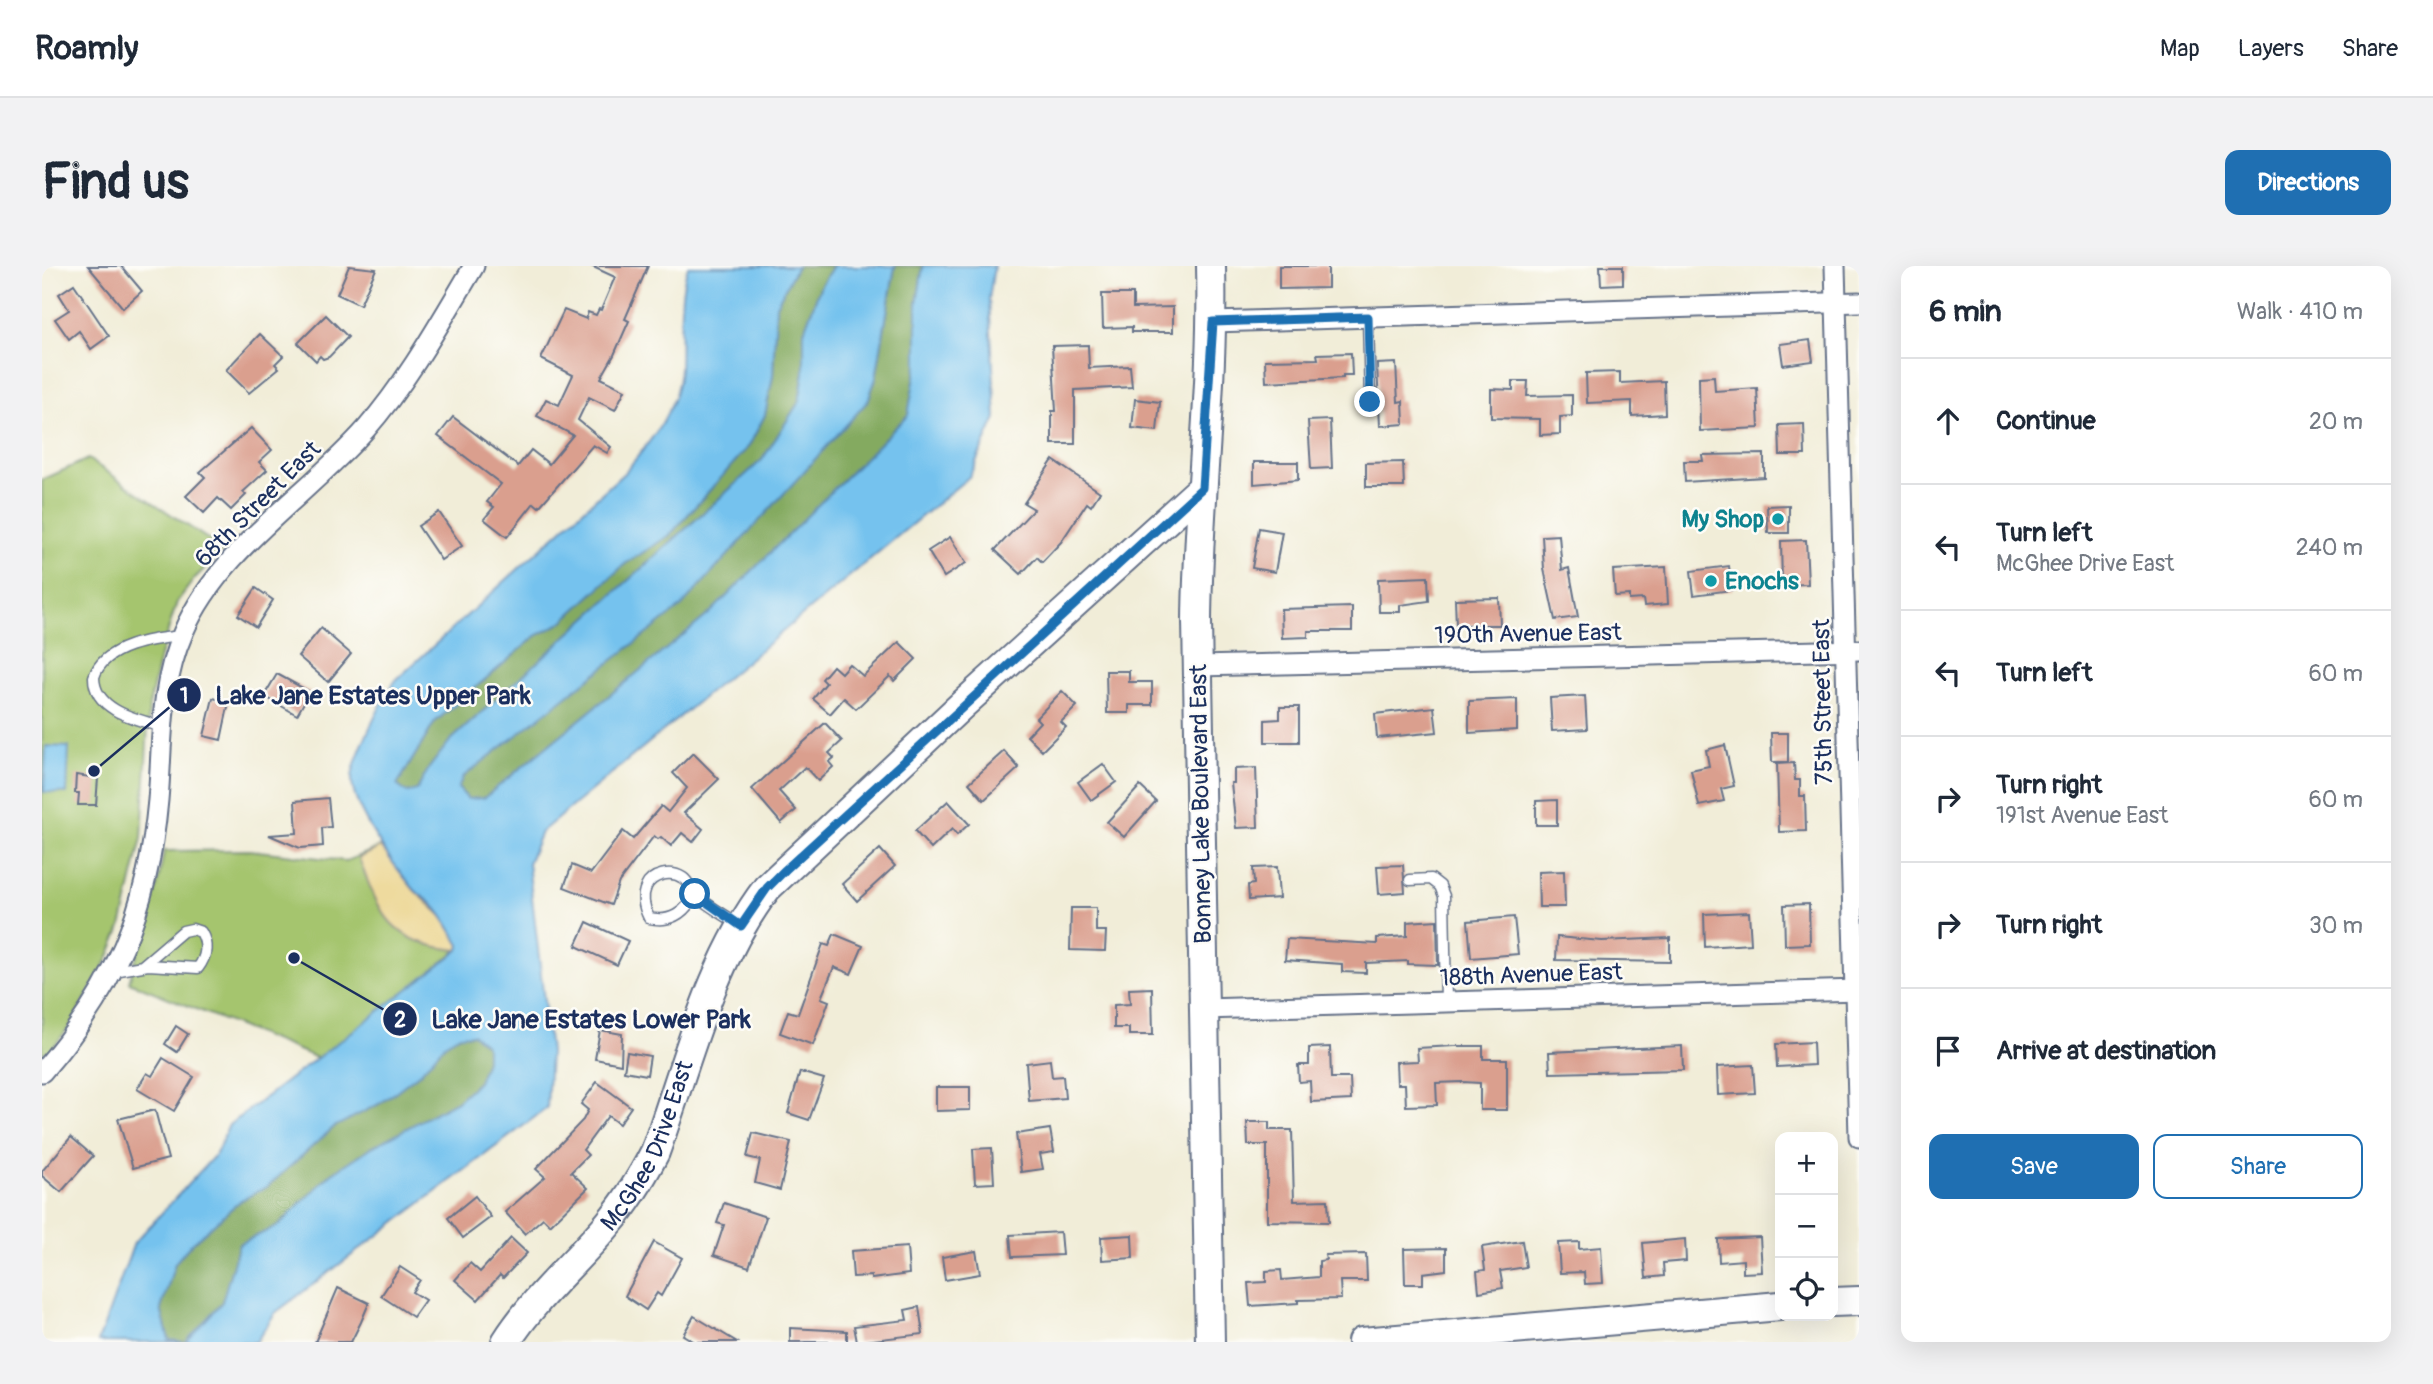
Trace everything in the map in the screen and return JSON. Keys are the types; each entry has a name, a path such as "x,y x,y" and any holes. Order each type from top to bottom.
{"street":[{"name":"68th Street East","path":"42,1072 71,1038 114,971 137,910 149,867 158,799 160,726 164,693 182,636 197,605 219,574 317,480 386,405 474,266"},
{"name":"Bonney Lake Boulevard East","path":"1210,1342 1198,578 1213,322 1211,266"},
{"name":"75th Street East","path":"1835,266 1853,650 1859,1137"},
{"path":"1213,322 1859,302"},
{"name":"McGhee Drive East","path":"506,1342 550,1287 608,1224 642,1175 655,1152 726,956 741,926 767,888 1202,488"},
{"name":"190th Avenue East","path":"1199,666 1853,650"},
{"name":"188th Avenue East","path":"1204,1009 1857,990"},
{"path":"1838,1302 1859,1301"},
{"path":"1362,1342 1480,1337 1775,1307"}],"lane":[{"path":"1368,317 1370,402"},
{"path":"160,726 120,714 97,694 94,677 104,661 143,641 182,636"},
{"path":"695,894 688,908 675,917 661,921 649,918 644,908 643,893 649,882 659,875 673,874 684,879 695,894 741,926"},
{"path":"1410,880 1431,879 1440,886 1444,897 1446,1002"},
{"path":"114,971 142,966 198,968 205,958 206,941 201,932 192,929 183,931 142,966"}],"green space":[{"path":"797,266 833,266 821,285 804,331 804,373 799,402 762,460 450,741 429,768 417,791 407,793 397,785 435,722 536,636 561,623 625,564 670,535 749,446 765,415 773,376 776,305"},
{"path":"895,266 923,266 917,304 917,365 908,415 709,614 484,798 468,799 458,788 463,777 868,401 876,378"},
{"path":"88,459 224,550 195,578 177,602 160,656 149,706 142,838 121,927 108,959 70,1026 50,1051 42,1054 42,480"},
{"path":"381,847 460,948 320,1059 129,982 158,883 164,851 249,850 346,861"},
{"path":"473,1034 486,1045 486,1061 478,1082 457,1101 372,1147 331,1174 278,1226 239,1244 222,1302 186,1342 169,1340 161,1309 175,1263 191,1244 241,1200 267,1187 334,1127 381,1103 420,1073 446,1043 460,1035"}],"sand":[{"path":"381,847 414,890 443,917 460,945 459,950 436,947 403,934 382,911 359,858"}],"water":[{"path":"688,266 797,266 776,305 773,376 765,415 749,446 670,535 625,564 561,623 536,636 435,722 397,785 407,793 417,790 429,768 450,741 762,460 799,402 804,373 804,331 821,285 833,266 895,266 876,378 868,401 681,607 463,777 458,788 468,799 484,798 709,614 908,415 917,365 917,304 923,266 994,266 989,299 996,418 969,477 541,832 528,863 550,1052 547,1108 275,1313 256,1342 186,1342 222,1302 239,1244 278,1226 331,1174 372,1147 457,1101 478,1082 486,1061 486,1045 473,1034 460,1035 446,1043 420,1073 381,1103 334,1127 267,1187 241,1200 191,1244 175,1263 161,1309 169,1340 182,1342 98,1342 134,1243 216,1154 229,1125 459,950 460,945 441,914 405,878 367,822 354,794 352,782 356,761 376,715 396,680 625,472 653,437 668,411 678,383 681,304"},
{"path":"46,746 69,747 67,793 44,792"}],"building":[{"path":"88,266 121,266 142,291 123,308"},
{"path":"349,266 376,269 360,305 337,294"},
{"path":"591,266 648,266 625,319 629,321 601,378 625,390 615,410 589,397 578,420 611,447 607,453 593,445 539,507 534,503 507,537 484,519 494,507 487,502 501,484 438,436 453,417 518,466 531,450 549,464 573,435 537,416 546,399 559,405 573,375 541,359 564,310 586,319 588,312 596,315 599,309 601,310 615,277"},
{"path":"1279,266 1328,266 1328,288 1279,289"},
{"path":"1600,266 1623,266 1623,284 1601,285"},
{"path":"74,284 109,336 91,349 79,331 69,339 55,319 69,310 59,294"},
{"path":"1102,294 1133,294 1133,308 1173,307 1173,332 1132,332 1132,327 1103,328"},
{"path":"326,315 348,337 329,357 323,359 320,356 316,361 298,343"},
{"path":"260,334 283,356 275,364 279,368 249,393 226,370"},
{"path":"1810,340 1813,361 1783,365 1780,344"},
{"path":"1088,345 1089,368 1130,366 1132,387 1075,390 1075,444 1052,444 1052,411 1056,411 1052,346"},
{"path":"1351,353 1352,375 1343,375 1343,378 1266,382 1265,360 1318,359 1317,354"},
{"path":"1396,363 1398,402 1403,401 1404,424 1380,426 1377,364"},
{"path":"1620,372 1620,383 1664,381 1665,414 1632,416 1632,401 1587,403 1586,373"},
{"path":"1714,376 1715,391 1757,388 1759,428 1700,431 1699,377"},
{"path":"1513,381 1528,381 1527,396 1572,395 1572,416 1560,417 1560,434 1540,435 1540,419 1491,418 1491,389 1513,390"},
{"path":"1135,399 1160,402 1157,431 1132,428"},
{"path":"1330,420 1332,468 1311,469 1308,421"},
{"path":"1804,424 1805,455 1780,455 1779,425"},
{"path":"251,428 272,450 259,462 267,470 243,492 246,495 231,510 218,498 204,513 186,496 205,477 200,472"},
{"path":"1764,454 1764,477 1685,482 1684,461 1703,461 1702,455"},
{"path":"1053,460 1100,492 1091,506 1087,503 1061,542 1042,562 1037,557 1021,574 995,550 1034,509 1024,503"},
{"path":"1254,462 1298,462 1298,480 1254,484"},
{"path":"1403,462 1404,487 1366,487 1366,463"},
{"name":"My Shop","path":"1789,505 1789,533 1768,533 1767,506"},
{"path":"439,512 462,546 441,560 418,526"},
{"path":"1259,528 1282,532 1275,572 1252,568"},
{"path":"1559,535 1562,570 1569,568 1578,617 1555,620 1544,569 1542,536"},
{"path":"950,537 966,563 944,577 928,551"},
{"path":"1806,540 1808,584 1782,585 1781,541"},
{"name":"Enochs","path":"1729,566 1732,590 1694,595 1691,571"},
{"path":"1666,567 1668,604 1644,606 1643,599 1629,600 1629,595 1615,596 1613,570"},
{"path":"1428,577 1429,601 1400,605 1400,612 1379,612 1378,579"},
{"path":"256,588 273,600 256,627 238,615"},
{"path":"1499,598 1500,625 1456,625 1455,599"},
{"path":"1352,607 1352,631 1308,631 1308,637 1282,638 1281,609"},
{"path":"321,628 351,654 328,682 298,656"},
{"path":"899,642 916,659 894,681 890,676 856,709 844,698 830,714 813,699 826,683 822,679 833,666 841,673 849,664 863,676"},
{"path":"1106,671 1129,671 1129,682 1152,682 1152,705 1129,705 1129,713 1107,713"},
{"path":"277,674 310,692 297,715 264,696"},
{"path":"1062,691 1077,706 1061,722 1066,727 1042,751 1027,736 1040,722 1036,718"},
{"path":"1585,696 1587,729 1552,731 1550,698"},
{"path":"213,698 229,702 221,740 204,736"},
{"path":"1517,699 1517,730 1469,733 1469,701"},
{"path":"1280,707 1299,707 1299,742 1265,742 1265,720 1280,719"},
{"path":"1434,707 1437,732 1377,738 1375,714"},
{"path":"825,723 842,741 829,753 834,758 829,762 833,767 818,781 805,767 779,791 796,810 781,823 752,789"},
{"path":"1771,733 1788,733 1788,762 1772,762"},
{"path":"1725,745 1734,786 1721,789 1724,801 1699,806 1691,770 1709,766 1706,750"},
{"path":"1004,751 1019,768 984,800 969,783"},
{"path":"693,753 719,779 684,813 703,829 693,842 682,833 671,846 661,837 658,839 654,836 619,882 611,905 564,887 572,865 591,873 623,831 633,839 661,806 668,812 687,788 673,773"},
{"path":"1794,763 1795,780 1800,780 1800,796 1805,796 1806,831 1779,832 1777,764"},
{"path":"1103,764 1116,782 1091,800 1078,782"},
{"path":"1256,768 1258,827 1236,828 1231,783 1234,783 1234,769"},
{"path":"76,775 98,778 96,805 78,805 79,793 75,793"},
{"path":"1140,786 1156,801 1124,837 1107,822"},
{"path":"328,798 331,827 322,828 323,846 300,848 269,835 297,833 295,801"},
{"path":"1557,800 1557,825 1536,825 1536,801"},
{"path":"948,801 969,824 957,835 952,829 931,849 915,831"},
{"path":"880,849 895,866 857,901 842,884"},
{"path":"1403,865 1405,892 1379,894 1377,866"},
{"path":"1277,867 1279,898 1249,900 1248,885 1254,884 1253,868"},
{"path":"1564,871 1565,907 1539,907 1538,872"},
{"path":"1809,904 1810,944 1785,945 1784,905"},
{"path":"1071,908 1096,908 1096,931 1106,931 1105,951 1070,950"},
{"path":"1749,912 1751,944 1705,947 1704,914"},
{"path":"1514,917 1518,954 1471,958 1468,921"},
{"path":"1437,920 1438,965 1408,964 1408,961 1366,963 1366,973 1342,972 1342,964 1285,960 1287,939 1377,944 1377,938 1407,936 1407,922"},
{"path":"587,922 628,941 617,965 576,946"},
{"path":"834,934 863,946 851,974 834,967 821,998 829,1001 813,1045 780,1033 788,1011 798,1014 823,944 829,946"},
{"path":"1557,937 1602,941 1670,938 1670,962 1556,960"},
{"path":"1152,988 1153,1035 1129,1035 1129,1028 1114,1028 1114,1005 1130,1004 1129,989"},
{"path":"176,1026 188,1034 177,1052 165,1044"},
{"path":"600,1030 622,1034 621,1064 595,1059"},
{"path":"1813,1042 1814,1065 1777,1067 1776,1044"},
{"path":"1483,1046 1483,1059 1507,1059 1507,1110 1480,1110 1480,1083 1463,1082 1436,1083 1437,1105 1406,1106 1405,1084 1397,1084 1396,1062 1418,1061 1417,1048"},
{"path":"1682,1046 1683,1070 1550,1073 1549,1052"},
{"path":"1330,1047 1331,1078 1350,1078 1351,1100 1311,1102 1310,1081 1299,1082 1298,1065 1309,1065 1309,1048"},
{"path":"627,1052 650,1056 647,1075 624,1071"},
{"path":"163,1058 194,1077 174,1111 137,1089 147,1073 152,1076"},
{"path":"1050,1060 1052,1077 1063,1076 1065,1098 1029,1101 1026,1063"},
{"path":"1753,1065 1755,1093 1718,1095 1717,1067"},
{"path":"800,1072 824,1079 809,1120 788,1113"},
{"path":"597,1082 631,1107 619,1124 608,1116 583,1150 588,1155 571,1172 588,1188 550,1225 543,1218 525,1234 505,1212 545,1177 536,1169 583,1120 588,1110 581,1104"},
{"path":"936,1087 970,1087 970,1110 936,1111"},
{"path":"155,1110 168,1159 133,1168 118,1119"},
{"path":"1247,1122 1269,1122 1269,1130 1292,1130 1294,1201 1328,1200 1329,1222 1267,1221 1267,1145 1248,1145"},
{"path":"1050,1129 1054,1152 1040,1154 1043,1169 1021,1172 1016,1134"},
{"path":"753,1133 791,1142 780,1190 755,1183 760,1160 747,1157"},
{"path":"71,1137 93,1156 61,1192 42,1176 42,1171"},
{"path":"992,1148 994,1183 975,1184 973,1149"},
{"path":"475,1196 491,1217 463,1238 448,1218"},
{"path":"724,1203 766,1217 749,1267 714,1255 724,1225 717,1223"},
{"path":"1060,1232 1062,1255 1012,1257 1010,1235"},
{"path":"1132,1235 1133,1258 1102,1260 1101,1237"},
{"path":"1760,1237 1762,1272 1743,1273 1743,1260 1719,1262 1718,1239"},
{"path":"511,1238 527,1253 503,1278 500,1275 478,1300 455,1280 470,1263 480,1272"},
{"path":"1685,1239 1686,1261 1663,1263 1664,1276 1646,1278 1643,1243"},
{"path":"1522,1241 1526,1267 1500,1271 1503,1288 1479,1292 1477,1271 1485,1270 1482,1247"},
{"path":"654,1242 682,1258 661,1296 657,1293 646,1310 625,1296"},
{"path":"1579,1242 1579,1249 1601,1247 1603,1283 1585,1284 1584,1272 1560,1273 1558,1243"},
{"path":"907,1247 909,1274 871,1279 871,1276 853,1277 851,1251"},
{"path":"1446,1248 1446,1270 1423,1273 1423,1284 1405,1284 1404,1249"},
{"path":"976,1251 980,1274 945,1280 942,1257"},
{"path":"1366,1254 1367,1281 1340,1281 1341,1299 1298,1300 1298,1303 1250,1306 1248,1283 1266,1282 1266,1271 1281,1270 1282,1280 1319,1277 1319,1261 1326,1260 1325,1255"},
{"path":"400,1267 420,1280 412,1292 425,1300 413,1317 381,1296"},
{"path":"338,1288 369,1303 361,1322 351,1342 315,1342"},
{"path":"919,1307 923,1334 857,1342 854,1326 907,1320 905,1310"},
{"path":"694,1316 737,1342 695,1342 683,1335"},
{"path":"790,1328 847,1331 847,1342 790,1342"}],"place":[{"name":"My Shop","path":"1778,519"},
{"name":"Enochs","path":"1711,581"},
{"name":"Lake Jane Estates Upper Park","path":"94,771"},
{"name":"Lake Jane Estates Lower Park","path":"294,958"}],"route":[{"path":"695,894 741,926 767,888 785,870 1202,488 1213,322 1368,317 1370,402"}]}
